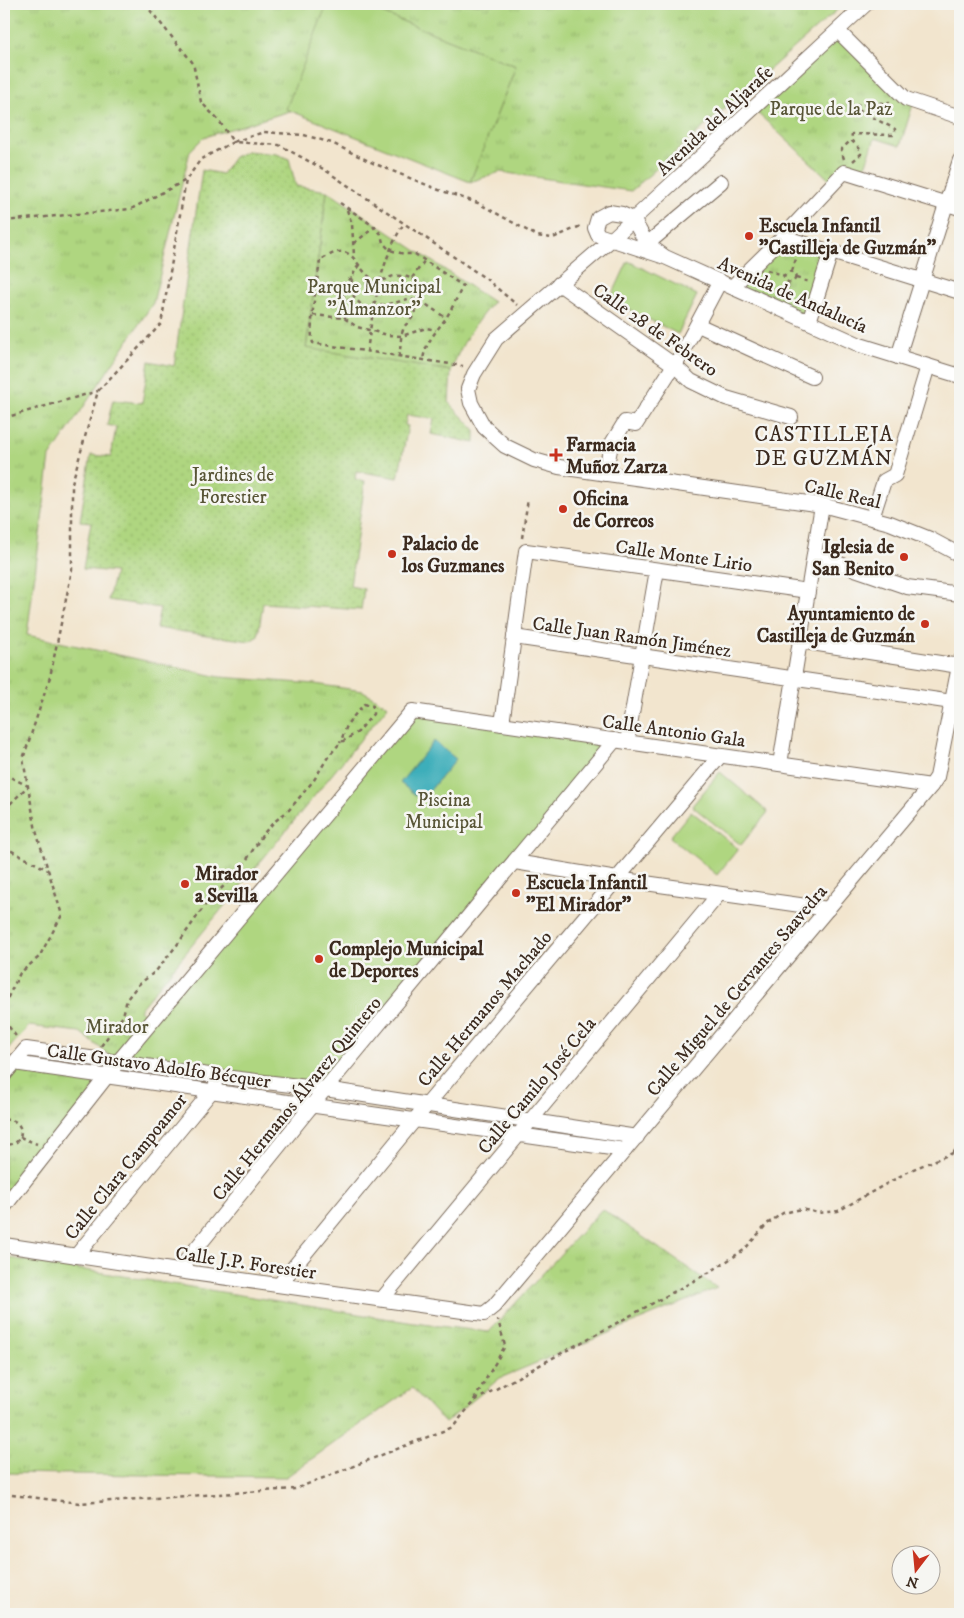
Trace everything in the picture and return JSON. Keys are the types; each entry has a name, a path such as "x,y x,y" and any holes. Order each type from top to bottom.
{"street":[{"name":"Avenida del Aljarafe","path":"525,312 612,239 864,5"},
{"path":"838,31 906,99 960,117"},
{"path":"898,357 960,160"},
{"path":"605,474 611,445 625,422 636,424 726,284 783,237 845,169 960,208"},
{"path":"647,244 720,182"},
{"path":"612,239 598,235 595,228 598,218 609,212 622,214 633,219 647,244 666,257"},
{"path":"783,237 960,292"},
{"name":"Avenida de Andalucía","path":"612,239 666,257 860,345 960,376"},
{"path":"809,322 830,252"},
{"name":"Calle 28 de Febrero","path":"559,284 674,366 691,381 726,398 791,417"},
{"name":"Calle Real","path":"525,312 496,339 477,368 468,389 470,403 484,427 505,446 534,460 560,467 822,505 872,518 930,539 960,555"},
{"path":"698,325 812,377"},
{"path":"872,518 884,481 895,475 928,366"},
{"path":"780,764 822,505"},
{"path":"502,724 526,551"},
{"name":"Calle Monte Lirio","path":"526,551 808,591"},
{"path":"814,554 907,587 960,594"},
{"path":"621,741 642,656 657,570"},
{"name":"Calle Juan Ramón Jiménez","path":"514,638 952,702"},
{"path":"799,641 960,663"},
{"name":"Calle Miguel de Cervantes Saavedra","path":"489,1310 932,786 937,777 960,663"},
{"name":"Calle Antonio Gala","path":"118,1062 412,711 932,786"},
{"name":"Calle Hermanos Álvarez Quintero","path":"178,1272 325,1089 515,862 621,741"},
{"name":"Calle Hermanos Machado","path":"279,1285 426,1106 720,756"},
{"path":"515,862 617,879 828,909"},
{"name":"Calle Camilo José Cela","path":"382,1299 720,894"},
{"path":"4,1075 26,1049"},
{"name":"Calle Gustavo Adolfo Bécquer","path":"26,1049 223,1077 325,1089 637,1137"},
{"path":"4,1206 118,1062"},
{"name":"Calle Gustavo Adolfo Bécquer","path":"14,1063 626,1150"},
{"name":"Calle Clara Campoamor","path":"76,1256 223,1077"},
{"name":"Calle J.P. Forestier","path":"4,1245 178,1272 382,1299 489,1310"}],"path":[{"path":"145,4 194,63 202,102 220,122 233,142"},
{"path":"845,169 841,150 851,140 852,134 893,135 896,132 895,129 858,110 856,108 858,105 892,102 902,95"},
{"path":"4,1005 20,974 39,957 62,915 36,831 23,759 50,677 72,570 72,482 98,391 161,324 186,180 201,158 233,142 264,132 304,134 332,143 439,190 478,203 537,236 553,238 598,218"},
{"path":"845,169 861,154 861,150 851,140"},
{"path":"233,142 279,145 325,170 485,278 525,312"},
{"path":"4,221 131,209 186,180"},
{"path":"340,203 375,227 381,234 383,243 390,250 404,254 415,254 463,286 446,318 436,330 424,351 423,360"},
{"path":"347,208 352,224 354,256 363,271 371,278 380,281 394,276 412,278 416,282 419,294 418,301 411,318 403,329 399,357"},
{"path":"367,352 380,281 390,250 404,223"},
{"path":"354,244 375,227"},
{"path":"354,256 345,252 335,253 320,260 313,315 313,343 477,368"},
{"path":"412,278 425,260"},
{"path":"359,265 355,270 350,286 351,294 364,308"},
{"path":"790,271 794,272 796,276 795,280 790,282 785,278 785,274 790,271"},
{"path":"352,278 338,291 357,310"},
{"path":"344,318 351,311 374,308 408,299 421,301 446,318"},
{"path":"313,315 344,318 357,327 388,336 402,336 426,328 436,330"},
{"path":"4,418 98,391"},
{"path":"526,551 521,543 528,499"},
{"path":"99,1049 123,1016 127,999 138,985 156,971 208,901 244,864 263,834 289,810 314,780 328,757 340,743 363,727 374,714 372,706 364,704 352,716 340,743"},
{"path":"4,774 28,786"},
{"path":"4,810 28,786"},
{"path":"4,847 48,870"},
{"path":"4,1020 26,1049"},
{"path":"4,1120 12,1120 21,1129 20,1137 14,1144 4,1144"},
{"path":"20,1137 49,1149"},
{"path":"474,1401 710,1272 744,1250 767,1224 783,1213 802,1209 818,1213 838,1211 911,1170 953,1153 960,1145"},
{"path":"953,1153 960,1158"},
{"path":"4,1494 79,1503 295,1489 453,1428 474,1401 505,1346 489,1310"}],"green space":[{"name":"Mirador","path":"4,4 328,4 290,111 204,137 190,151 153,303 50,457 27,635 220,677 315,684 363,691 388,706 139,1010 152,1021 118,1062 80,1032 29,1026 4,1054"},
{"path":"327,4 359,4 516,66 470,182 286,109"},
{"path":"359,4 844,4 631,191 500,172 470,182 516,66"},
{"name":"Parque de la Paz","path":"838,31 914,101 900,146 875,138 861,178 844,172 833,183 753,109"},
{"name":"Jardines de Forestier","path":"247,151 277,154 289,159 296,186 327,191 306,348 451,371 449,403 475,430 475,443 431,434 434,419 407,415 405,425 408,426 398,478 356,471 355,479 365,481 350,586 364,589 361,610 263,603 258,636 250,641 156,628 160,608 108,600 115,572 83,569 91,522 80,521 91,455 111,457 116,427 107,425 113,400 142,403 149,361 174,366 202,170 222,174 234,157"},
{"name":"Parque Municipal \"Almanzor\"","path":"327,191 493,302 469,335 451,371 306,349"},
{"path":"783,237 831,252 809,322 732,287"},
{"path":"628,261 697,295 678,334 610,300"},
{"name":"Complejo Municipal de Deportes","path":"412,711 615,740 325,1089 118,1062"},
{"path":"720,772 768,812 741,845 692,806"},
{"path":"691,811 738,849 717,875 670,837"},
{"path":"14,1063 107,1076 4,1207 4,1075"},
{"path":"602,1209 717,1288 500,1378 445,1423 412,1388 286,1477 4,1473 4,1257 414,1323 489,1332"}],"water":[{"path":"434,741 456,759 422,800 400,783"}],"place":[{"name":"Escuela Infantil \"Castilleja de Guzmán\"","path":"749,236"},
{"name":"Farmacia Muñoz Zarza","path":"556,455"},
{"name":"Oficina de Correos","path":"563,509"},
{"name":"Palacio de los Guzmanes","path":"392,554"},
{"name":"Iglesia de San Benito","path":"904,557"},
{"name":"Ayuntamiento de Castilleja de Guzmán","path":"925,624"},
{"name":"Mirador a Sevilla","path":"185,884"},
{"name":"Escuela Infantil \"El Mirador\"","path":"516,893"},
{"name":"Complejo Municipal de Deportes","path":"319,959"}],"district":[{"name":"CASTILLEJA DE GUZMÁN","path":"824,446"}],"park label":[{"name":"Piscina Municipal","path":"444,810"}]}
